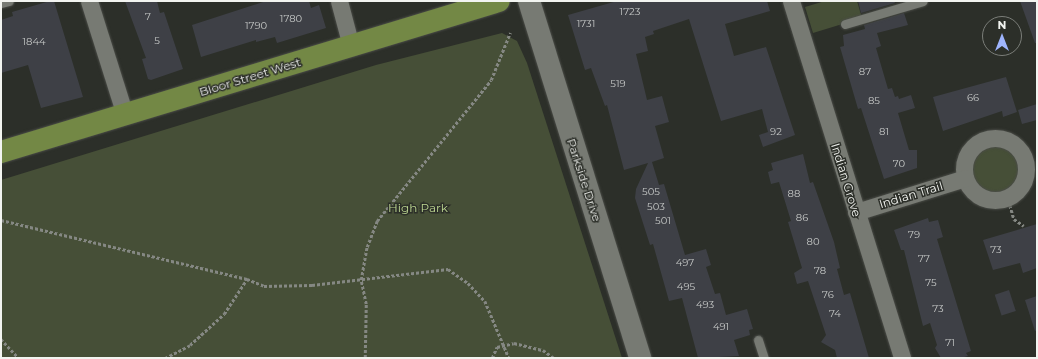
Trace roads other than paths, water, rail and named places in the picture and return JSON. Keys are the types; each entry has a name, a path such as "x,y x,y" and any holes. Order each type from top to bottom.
{"main road":[{"name":"Bloor Street West","path":"1,152 499,1"},
{"name":"Parkside Drive","path":"529,1 640,358"}],"street":[{"path":"89,1 125,115"},
{"path":"339,1 351,46"},
{"name":"Indian Grove","path":"791,1 902,358"},
{"path":"995,138 1009,141 1020,151 1031,157 1021,188 1005,199 986,199 977,195 965,178 965,160 970,151 985,140 995,138"},
{"name":"Indian Trail","path":"856,212 965,178"}],"lane":[{"path":"1,3 9,1"},
{"path":"845,24 923,1"},
{"path":"758,340 764,358"}],"park label":[{"name":"High Park","path":"418,208"}]}
